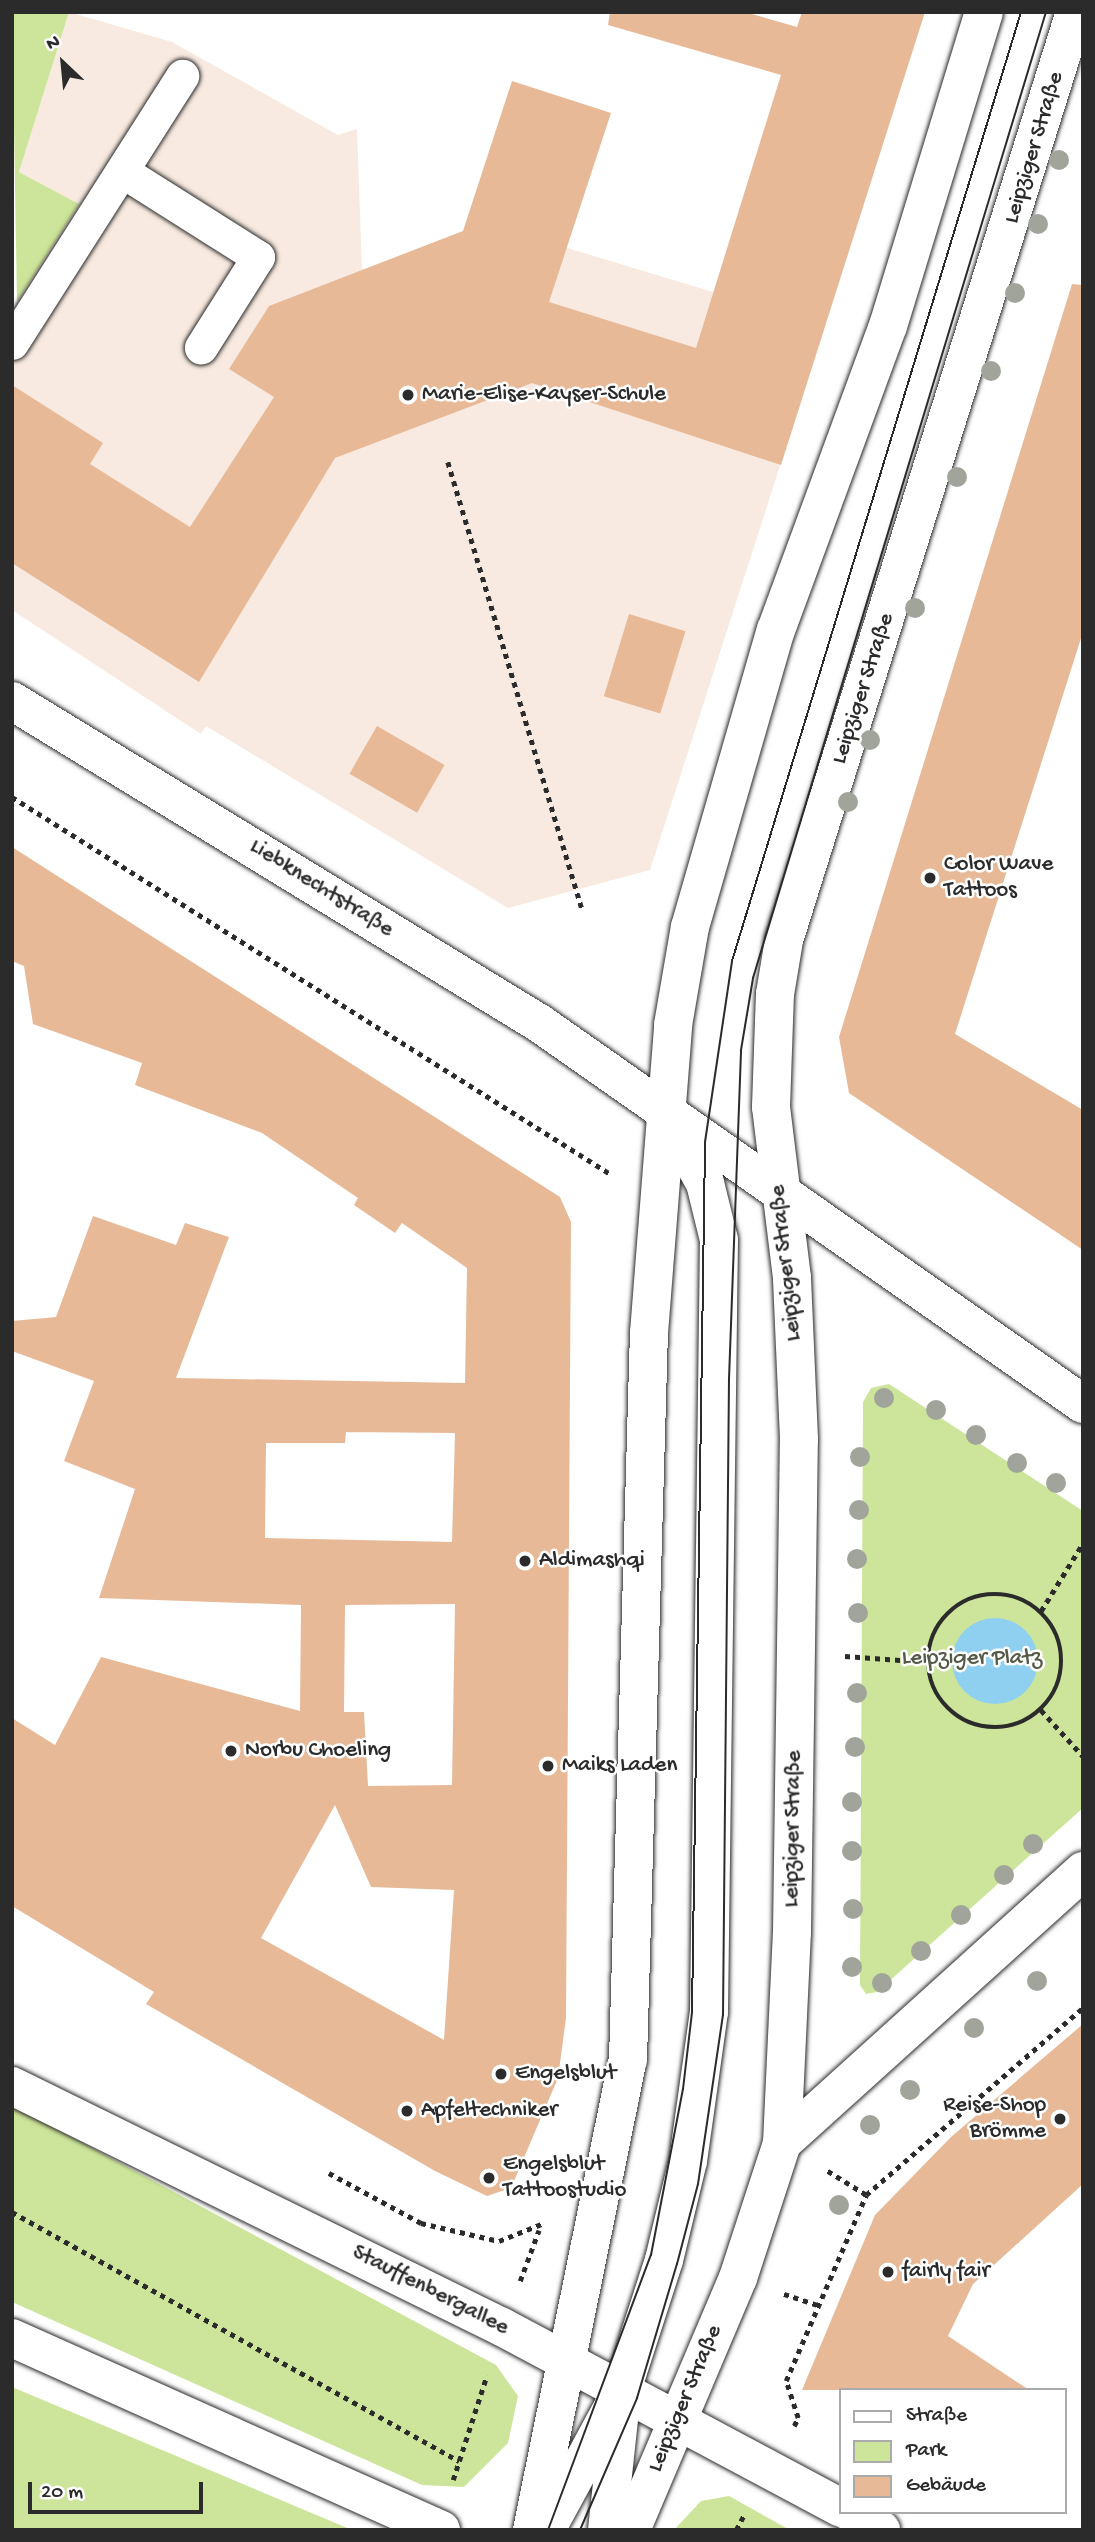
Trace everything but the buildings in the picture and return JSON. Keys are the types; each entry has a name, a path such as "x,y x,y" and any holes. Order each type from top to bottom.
{"main road":[{"path":"532,2530 628,2060 649,1333 664,1112 673,1025 704,874 776,630 888,326 984,12"},
{"name":"Leipziger Straße","path":"631,2530 759,2223 782,2143 797,1653 799,1412 771,1107 775,995 784,940 1075,12"},
{"name":"Liebknechtstraße","path":"12,701 528,1016 664,1112"},
{"path":"664,1112 1083,1404"},
{"path":"607,2530 622,2390 688,2161 709,2012 719,1240 705,1183 687,1142 664,1112"},
{"path":"782,2143 1083,1871"},
{"name":"Stauffenbergallee","path":"12,2086 568,2362 839,2507"},
{"path":"12,2338 441,2530"},
{"path":"546,2530 622,2390"},
{"path":"853,2514 881,2530"}],"lane":[{"path":"12,343 182,76"},
{"path":"122,171 258,257 201,347"}],"path":[{"path":"448,462 582,909"},
{"path":"12,797 619,1179"},
{"path":"1041,1611 1083,1543"},
{"path":"1000,1594 1041,1611 1062,1650 1062,1671 1041,1710 1007,1727 969,1723 940,1698 928,1662 931,1640 958,1605 1000,1594"},
{"path":"797,1653 928,1662"},
{"path":"1041,1710 1083,1756"},
{"path":"786,2440 798,2418 786,2381 866,2195 1083,2008"},
{"path":"782,2143 866,2195"},
{"path":"329,2173 421,2223 499,2241 542,2222"},
{"path":"12,2212 459,2461 489,2369"}],"shaded area":[{"name":"Marie-Elise-Kayser-Schule","path":"69,12 172,42 338,135 357,129 362,270 485,223 825,326 650,870 508,908 206,726 201,734 12,610 12,310 79,204 19,172"}],"green space":[{"path":"12,12 69,12 19,172 79,204 17,302"},
{"name":"Leipziger Platz","path":"889,1384 1083,1511 1083,1808 877,1992 866,1994 860,1985 863,1402 871,1388"},
{"path":"12,2105 496,2365 518,2396 508,2443 464,2487 422,2485 12,2302"},
{"path":"12,2387 352,2530 12,2530"},
{"path":"729,2496 790,2530 674,2530 701,2501"}],"water":[{"path":"995,1618 1019,1625 1031,1637 1038,1661 1031,1685 1019,1697 995,1704 971,1697 959,1685 952,1661 959,1637 971,1625"}],"tram line":[{"path":"548,2530 651,2255 683,2089 692,2012 705,1142 732,961 1021,12"},
{"path":"580,2530 637,2398 677,2264 698,2184 723,2015 729,1379 741,1050 753,978 1046,12"}],"place":[{"name":"Marie-Elise-Kayser-Schule","path":"408,395"},
{"name":"Color Wave Tattoos","path":"930,878"},
{"name":"Aldimashqi","path":"525,1561"},
{"name":"Norbu Choeling","path":"231,1751"},
{"name":"Maiks Laden","path":"548,1766"},
{"name":"Engelsblut","path":"501,2074"},
{"name":"Apfeltechniker","path":"407,2111"},
{"name":"Reise-Shop Brömme","path":"1060,2119"},
{"name":"Engelsblut Tattoostudio","path":"489,2178"},
{"name":"fairly fair","path":"888,2272"}]}
